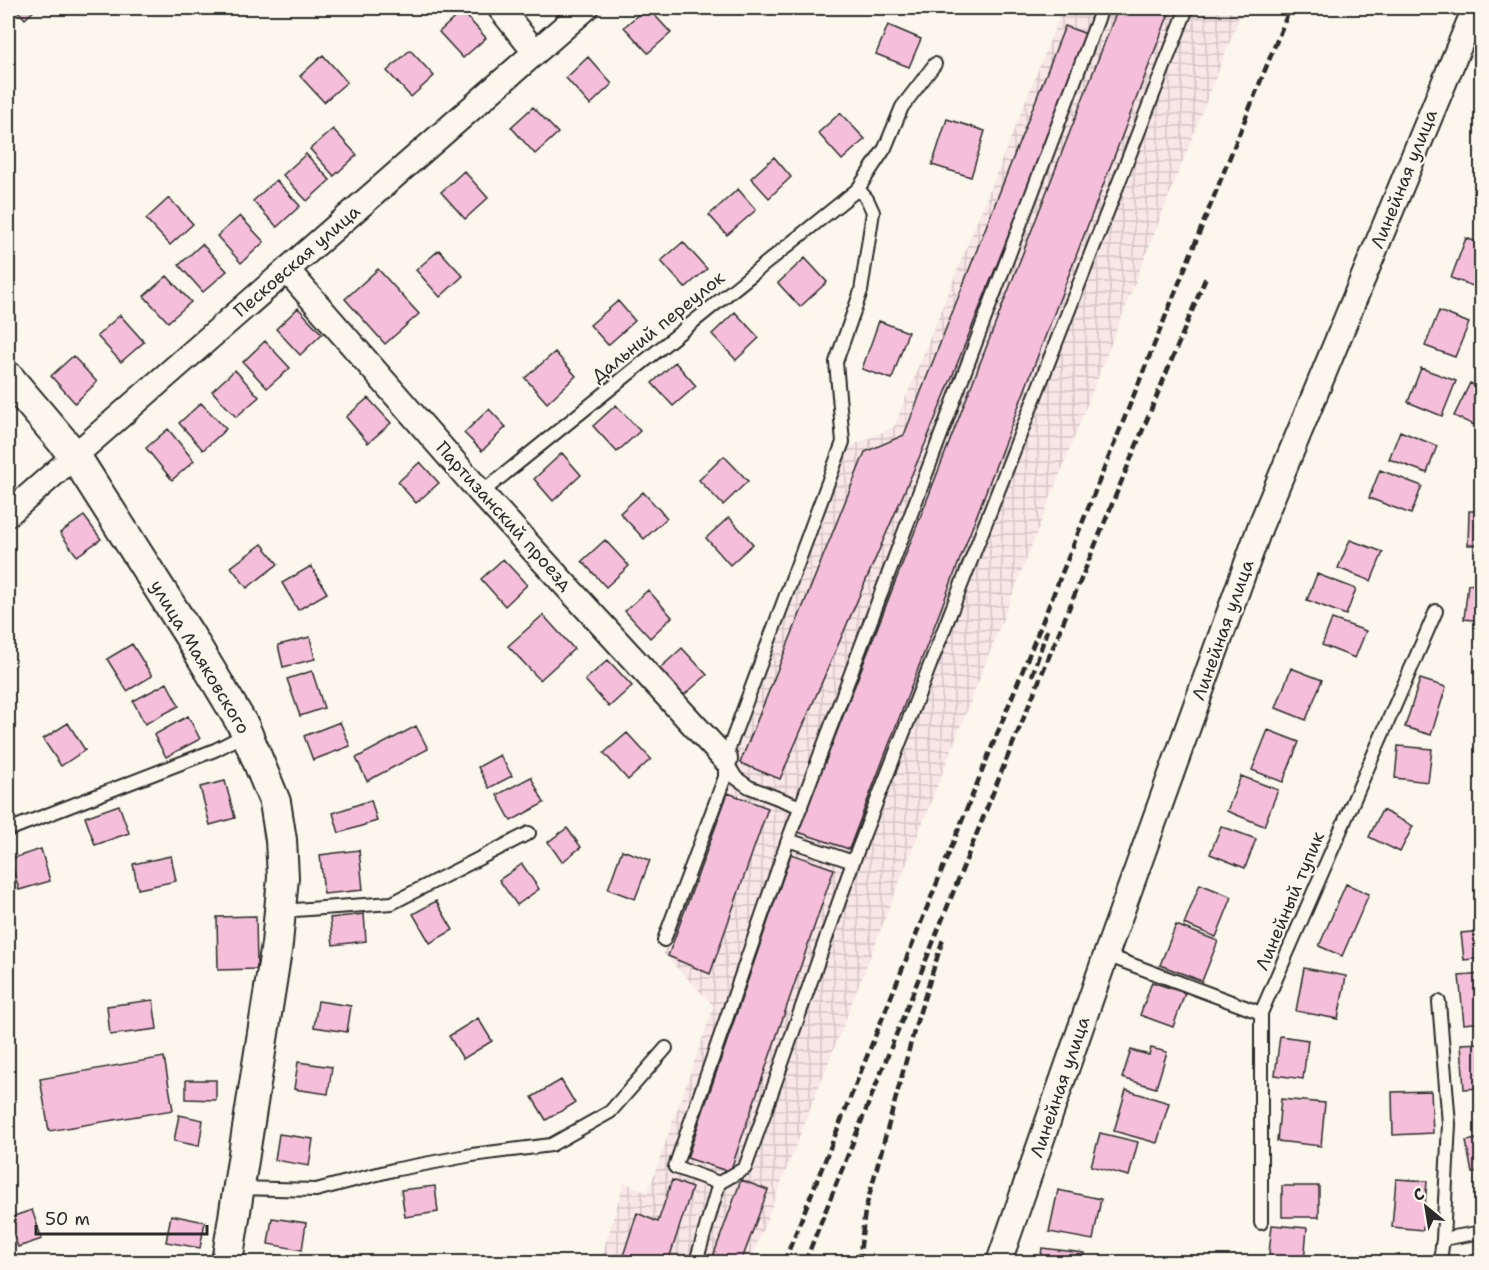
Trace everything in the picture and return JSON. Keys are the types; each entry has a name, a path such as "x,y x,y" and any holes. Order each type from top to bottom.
{"street":[{"path":"500,8 536,52"},
{"name":"Песковская улица","path":"8,514 586,8"},
{"name":"Линейная улица","path":"999,1263 1106,955 1260,527 1475,8"},
{"name":"Партизанский проезд","path":"287,270 481,493 725,759"},
{"name":"улица Маяковского","path":"8,377 75,456 189,635 244,727 275,802 281,840 283,877 277,944 227,1263"}],"lane":[{"path":"719,1183 675,1167 788,840 1102,8"},
{"path":"696,1263 719,1183 745,1168 853,862 1187,8"},
{"name":"Дальний переулок","path":"481,493 858,189 885,148 902,107 935,64"},
{"path":"664,940 725,777 725,759 843,442 837,362 861,291 873,212 867,199 858,189"},
{"name":"Линейный тупик","path":"1261,1223 1261,1013 1436,611"},
{"path":"8,830 214,750 247,733"},
{"path":"725,759 736,778 749,788 801,807"},
{"path":"280,911 392,903 529,833"},
{"path":"788,840 853,862"},
{"path":"1106,955 1261,1013"},
{"path":"1438,1002 1449,1124 1440,1263"},
{"path":"239,1188 316,1190 393,1170 472,1155 550,1145 610,1112 666,1048"},
{"path":"1443,1239 1482,1232"}],"shaded area":[{"path":"1063,8 1243,8 750,1262 600,1262 624,1183 648,1192 714,1006 663,953 849,447 894,427"}],"building":[{"path":"15,8 37,8 25,19"},
{"path":"646,8 671,33 648,53 624,27"},
{"path":"1118,8 1171,8 849,849 798,832"},
{"path":"462,11 486,38 463,58 439,32"},
{"path":"888,25 921,39 909,67 876,54"},
{"path":"1065,26 1089,35 925,444 780,779 740,763 865,452 904,435"},
{"path":"410,50 434,76 411,97 387,71"},
{"path":"323,55 347,82 324,102 300,76"},
{"path":"588,57 612,84 590,105 566,78"},
{"path":"533,107 558,133 535,154 511,127"},
{"path":"840,113 865,139 842,160 818,133"},
{"path":"947,119 985,131 971,177 932,165"},
{"path":"333,129 357,155 334,176 310,149"},
{"path":"306,154 330,180 307,201 283,175"},
{"path":"774,157 791,177 769,198 751,178"},
{"path":"464,171 488,198 465,219 441,192"},
{"path":"276,180 300,206 277,227 253,201"},
{"path":"738,189 756,210 727,235 709,215"},
{"path":"169,198 193,224 170,245 146,219"},
{"path":"240,216 264,242 241,263 217,236"},
{"path":"1466,238 1482,244 1481,289 1451,278"},
{"path":"683,242 707,269 685,288 661,261"},
{"path":"202,244 227,271 203,292 179,265"},
{"path":"439,250 463,276 440,297 416,270"},
{"path":"805,258 827,282 800,307 778,283"},
{"path":"378,269 419,314 385,344 345,299"},
{"path":"167,276 191,302 168,322 144,296"},
{"path":"618,301 635,321 608,345 590,325"},
{"path":"298,308 322,334 300,355 276,329"},
{"path":"1439,311 1469,323 1455,357 1425,346"},
{"path":"735,312 759,338 736,360 712,334"},
{"path":"120,315 144,342 121,362 97,336"},
{"path":"879,321 908,332 892,379 862,369"},
{"path":"265,341 290,368 267,388 243,362"},
{"path":"555,352 576,376 547,403 525,378"},
{"path":"73,356 97,382 75,403 51,376"},
{"path":"675,362 696,386 673,406 652,383"},
{"path":"1421,368 1456,381 1442,416 1408,402"},
{"path":"235,370 259,397 236,417 212,391"},
{"path":"1470,383 1482,389 1482,408 1474,425 1454,416"},
{"path":"368,398 391,423 368,443 346,417"},
{"path":"201,403 226,429 203,450 179,423"},
{"path":"616,405 640,431 617,452 593,426"},
{"path":"489,409 506,427 482,451 464,433"},
{"path":"168,429 194,461 172,480 146,448"},
{"path":"1400,431 1437,446 1427,473 1389,459"},
{"path":"562,453 581,475 553,501 534,479"},
{"path":"724,456 748,481 723,505 699,480"},
{"path":"420,462 439,483 416,503 398,482"},
{"path":"1380,470 1422,486 1411,514 1369,498"},
{"path":"643,492 667,518 644,539 620,513"},
{"path":"1469,511 1482,511 1482,545 1468,545"},
{"path":"84,516 101,539 77,556 60,533"},
{"path":"729,517 753,544 730,565 706,538"},
{"path":"605,540 629,566 606,587 582,561"},
{"path":"1350,540 1383,552 1371,581 1338,568"},
{"path":"262,544 278,564 247,588 231,567"},
{"path":"503,559 527,585 505,606 481,579"},
{"path":"311,566 327,593 298,610 282,583"},
{"path":"1317,574 1356,589 1346,615 1307,600"},
{"path":"1468,584 1482,586 1482,621 1464,619"},
{"path":"648,590 672,617 650,638 625,611"},
{"path":"543,615 574,649 540,680 508,646"},
{"path":"1332,619 1366,631 1355,658 1322,645"},
{"path":"310,637 315,659 283,667 278,645"},
{"path":"132,644 152,676 127,691 107,659"},
{"path":"682,648 707,675 684,695 659,669"},
{"path":"608,660 632,686 609,707 585,680"},
{"path":"1291,668 1322,680 1306,720 1276,708"},
{"path":"312,671 324,708 300,716 287,679"},
{"path":"1420,679 1446,687 1431,735 1405,727"},
{"path":"167,683 179,706 145,724 133,701"},
{"path":"188,716 200,739 166,757 154,735"},
{"path":"340,722 350,746 313,760 304,736"},
{"path":"68,723 85,750 61,766 43,739"},
{"path":"416,726 428,749 367,781 356,758"},
{"path":"1268,730 1299,742 1283,782 1252,770"},
{"path":"627,733 651,759 628,780 604,753"},
{"path":"1398,746 1432,749 1428,782 1395,778"},
{"path":"500,755 512,776 489,788 478,767"},
{"path":"1241,776 1278,790 1264,826 1227,811"},
{"path":"531,777 544,803 511,821 497,795"},
{"path":"225,781 235,818 210,825 200,787"},
{"path":"728,793 768,808 710,974 668,956"},
{"path":"371,800 377,821 339,833 333,813"},
{"path":"119,805 129,833 95,845 85,817"},
{"path":"1382,810 1413,826 1400,852 1369,837"},
{"path":"1221,826 1256,839 1245,868 1210,854"},
{"path":"567,828 581,847 562,862 548,842"},
{"path":"41,849 50,881 19,890 10,859"},
{"path":"359,850 363,890 324,894 320,855"},
{"path":"622,850 650,860 635,899 608,889"},
{"path":"791,854 834,869 730,1172 687,1158"},
{"path":"171,856 176,881 138,889 133,864"},
{"path":"522,864 539,889 517,905 499,880"},
{"path":"1200,884 1232,897 1216,937 1184,924"},
{"path":"1346,884 1369,894 1342,956 1319,946"},
{"path":"436,901 453,930 430,943 413,914"},
{"path":"364,914 366,941 333,945 330,918"},
{"path":"256,916 257,969 218,970 217,917"},
{"path":"1176,925 1218,941 1202,981 1160,965"},
{"path":"1482,931 1482,958 1464,960 1461,933"},
{"path":"1304,968 1346,976 1338,1019 1296,1011"},
{"path":"1482,974 1482,1022 1464,1024 1459,976"},
{"path":"1152,982 1185,993 1173,1027 1140,1015"},
{"path":"153,1000 157,1029 110,1035 107,1006"},
{"path":"318,1001 351,1006 347,1032 314,1027"},
{"path":"478,1018 492,1041 463,1059 449,1036"},
{"path":"1280,1036 1308,1040 1303,1079 1275,1075"},
{"path":"1482,1043 1482,1088 1464,1089 1461,1044"},
{"path":"1151,1048 1167,1052 1156,1088 1122,1078 1131,1050 1149,1055"},
{"path":"164,1057 173,1110 49,1131 40,1079"},
{"path":"298,1062 332,1067 328,1094 294,1089"},
{"path":"186,1080 216,1080 216,1100 186,1099"},
{"path":"561,1080 575,1103 546,1120 532,1097"},
{"path":"1126,1090 1169,1103 1157,1143 1114,1131"},
{"path":"1431,1091 1433,1133 1393,1135 1392,1092"},
{"path":"1281,1099 1325,1103 1321,1146 1277,1141"},
{"path":"179,1115 203,1120 199,1146 174,1141"},
{"path":"1100,1133 1138,1142 1129,1176 1091,1166"},
{"path":"279,1134 313,1139 309,1166 275,1160"},
{"path":"1482,1138 1482,1171 1472,1173 1466,1141"},
{"path":"1396,1179 1427,1181 1423,1230 1392,1227"},
{"path":"672,1180 692,1188 668,1262 621,1262 637,1213 658,1222"},
{"path":"741,1180 768,1190 741,1262 711,1262"},
{"path":"435,1186 438,1212 405,1217 401,1190"},
{"path":"1282,1186 1319,1186 1319,1217 1282,1217"},
{"path":"1058,1190 1101,1199 1093,1240 1049,1232"},
{"path":"32,1210 42,1239 18,1247 8,1218"},
{"path":"171,1215 205,1222 200,1248 166,1242"},
{"path":"272,1218 306,1223 302,1250 268,1244"},
{"path":"1272,1225 1307,1228 1304,1262 1268,1262"},
{"path":"1042,1248 1084,1253 1083,1262 1040,1262"}],"railway":[{"path":"784,1262 1290,8"},
{"path":"805,1262 1005,763 1206,277"},
{"path":"1032,676 1047,630"},
{"path":"859,1262 865,1211 916,1024 943,939"}]}
